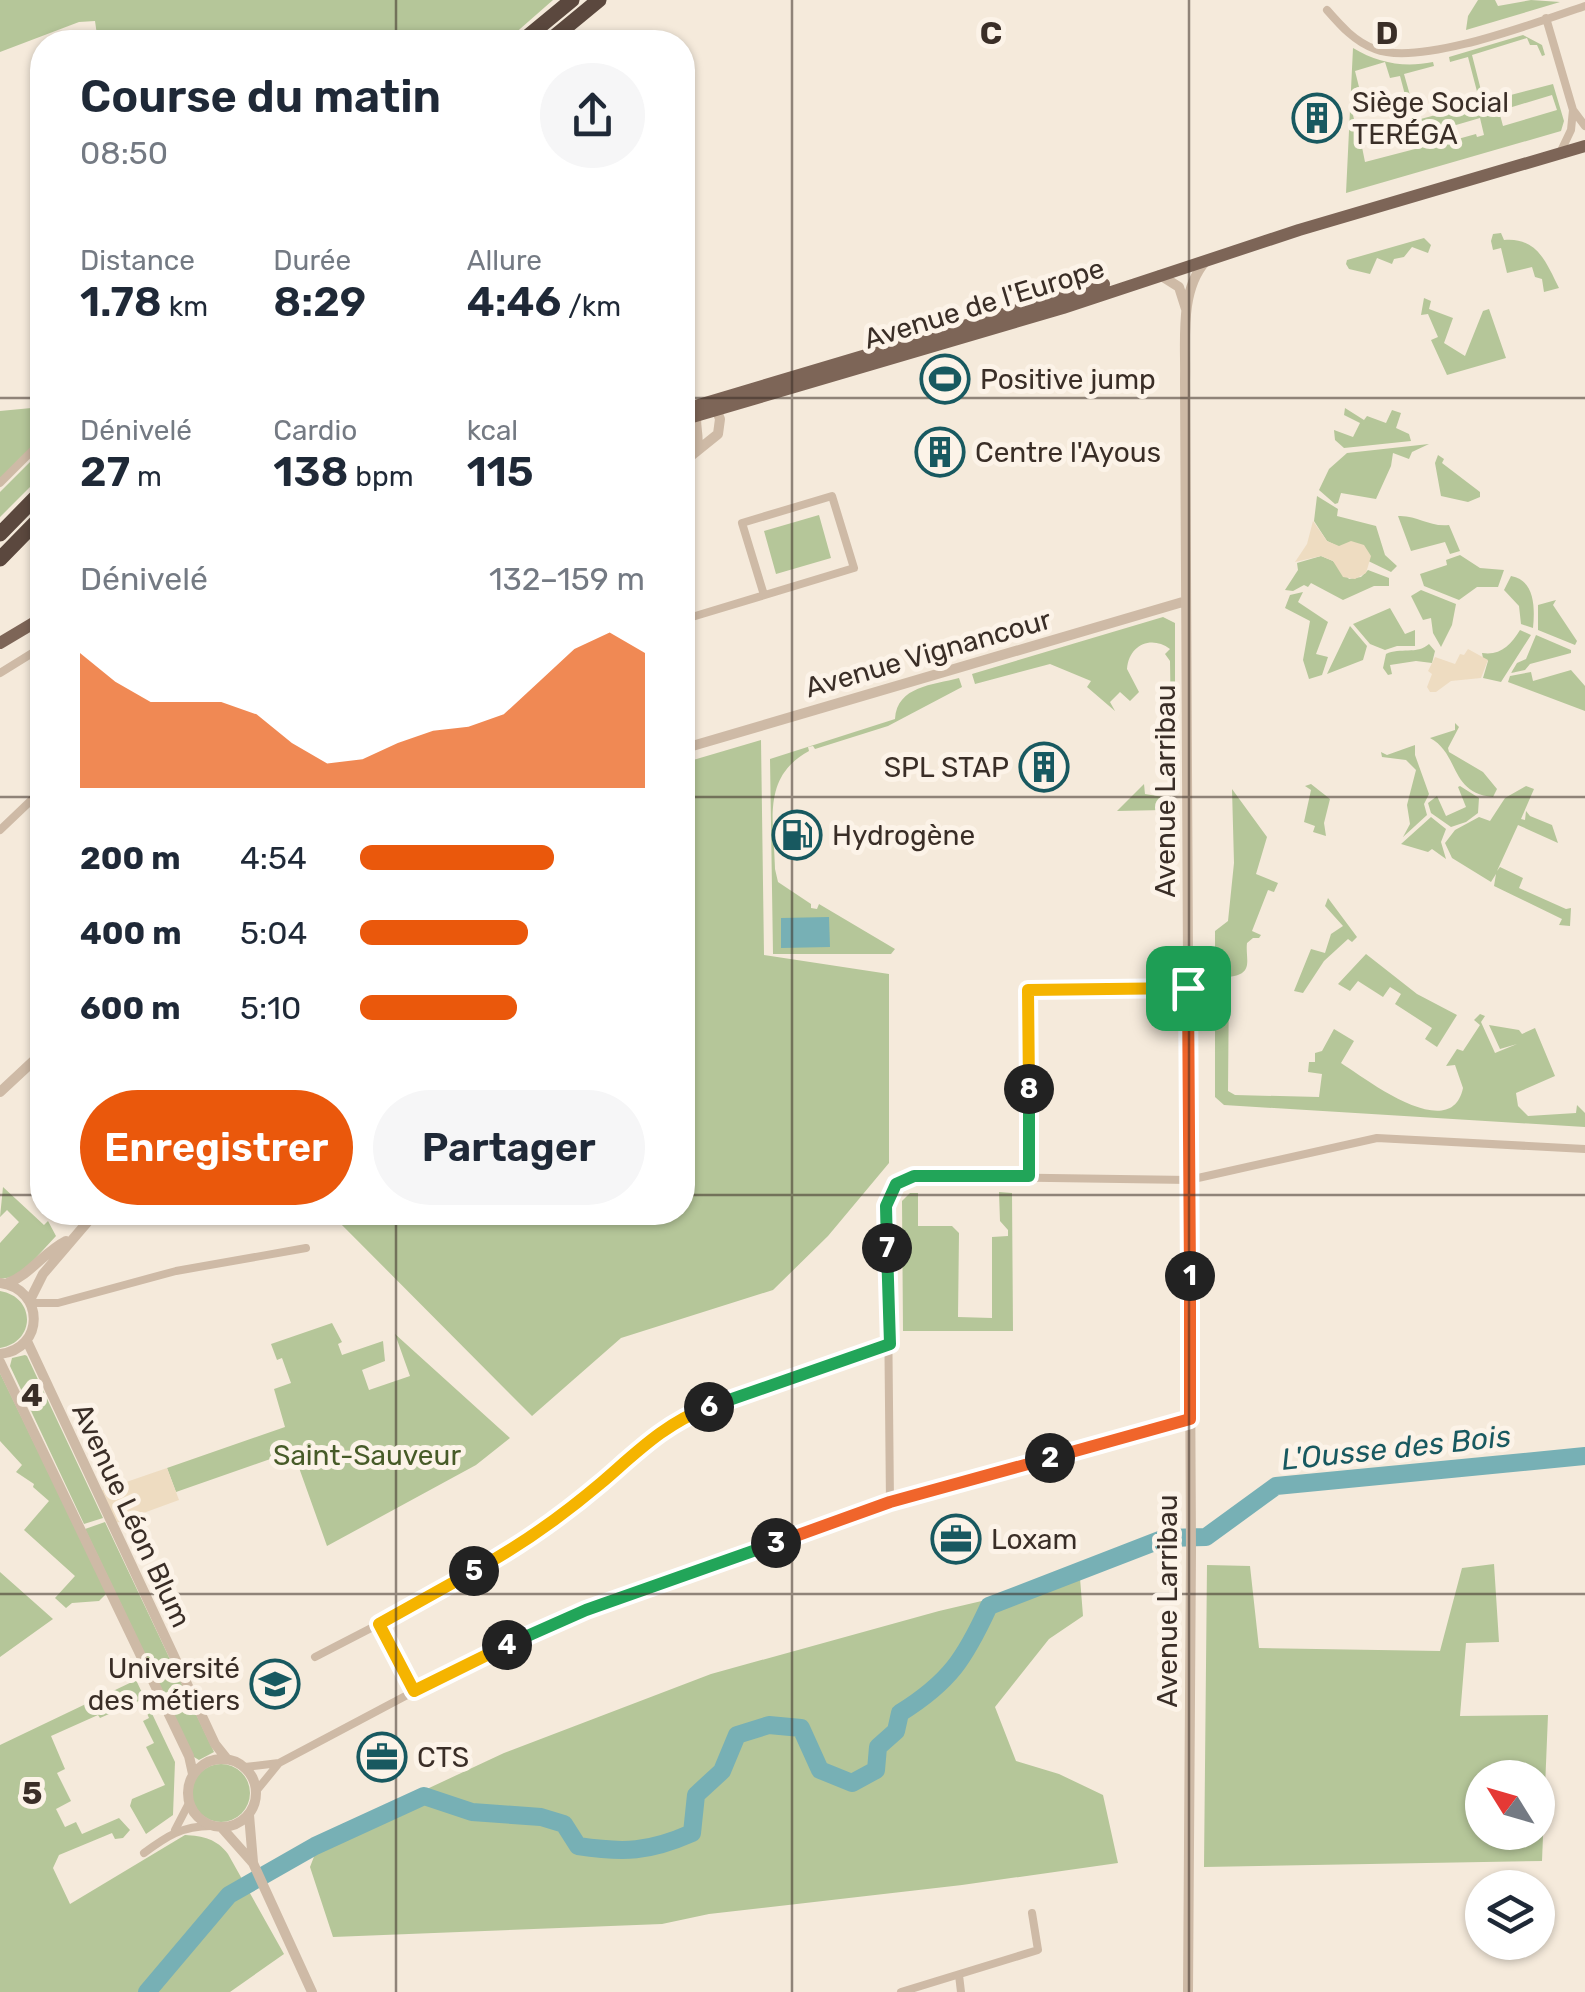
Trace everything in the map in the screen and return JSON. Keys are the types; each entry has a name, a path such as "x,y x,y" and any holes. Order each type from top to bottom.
{"highway":[{"path":"536,30 572,0"},
{"path":"563,30 600,0"},
{"path":"0,534 30,503"},
{"path":"0,559 30,528"}],"main road":[{"name":"Avenue de l'Europe","path":"698,411 1064,308 1300,230 1585,146"},
{"name":"Avenue de l'Europe","path":"698,411 1200,254 1300,230"},
{"path":"0,643 30,625"}],"street":[{"path":"1328,10 1358,40 1390,53 1426,53 1585,6"},
{"path":"1546,18 1573,110 1572,130 1560,154"},
{"path":"1573,110 1585,126"},
{"name":"Avenue Larribau","path":"1188,1992 1186,310 1193,276 1205,261"},
{"path":"1160,275 1174,280 1186,310"},
{"path":"695,452 698,411"},
{"path":"695,452 707,446 721,427 698,411"},
{"path":"0,483 30,453"},
{"path":"695,616 854,568 832,496 742,522 764,595"},
{"name":"Avenue Vignancour","path":"695,745 1186,601"},
{"path":"0,673 30,654"},
{"path":"0,830 30,801"},
{"path":"1029,1176 1028,990 1188,988"},
{"path":"0,1092 30,1064"},
{"path":"890,1502 886,1206 896,1184 914,1176 1189,1180 1377,1138 1585,1149"},
{"path":"35,1322 31,1302 42,1274 84,1225"},
{"path":"4,1283 22,1278 52,1249 72,1239"},
{"path":"4,1283 16,1287 31,1302 58,1303 176,1271 306,1248"},
{"path":"0,1354 18,1350 27,1341 35,1322 58,1303"},
{"name":"Avenue Léon Blum","path":"27,1341 208,1729 226,1759"},
{"path":"315,1657 519,1547 658,1433 691,1414 890,1344"},
{"name":"Avenue Léon Blum","path":"0,1362 190,1756 194,1774"},
{"path":"312,1992 255,1866 216,1827 194,1813 189,1803 189,1783 208,1762 226,1759 245,1767 278,1763 479,1657 586,1610 890,1502 1190,1419"},
{"path":"379,1624 414,1691"},
{"path":"255,1866 249,1815 257,1790 278,1763"},
{"path":"245,1767 257,1790"},
{"path":"174,1832 189,1803"},
{"path":"144,1853 190,1826 216,1827 242,1822 249,1815"},
{"path":"901,1992 1038,1950 1032,1913"},
{"path":"959,1975 961,1992"}],"green space":[{"path":"0,0 553,0 519,30 96,30 95,21 58,30 30,30 30,41 0,52"},
{"path":"1478,0 1495,0 1498,6 1531,0 1560,2 1466,30 1468,16"},
{"path":"1523,35 1542,45 1542,56 1537,45 1530,45 1527,38 1472,55 1484,102 1553,84 1564,121 1561,131 1346,193 1353,48 1392,63 1433,62 1434,66 1404,74 1417,120 1480,103 1468,57 1450,62 1449,57","holes":["1385,62 1390,78 1400,76 1412,121 1358,136 1353,115 1359,113 1353,89 1359,87 1355,71","1552,95 1557,110 1503,126 1499,111","1480,118 1484,135 1436,145 1432,132","1411,133 1415,149 1365,162 1362,147"]},
{"path":"1501,233 1504,240 1525,243 1539,253 1559,288 1544,292 1542,279 1535,277 1532,267 1507,273 1501,248 1493,250 1491,241 1493,234"},
{"path":"1424,238 1431,245 1428,253 1412,247 1392,264 1377,258 1370,274 1349,269 1346,264 1347,260"},
{"path":"1424,298 1431,301 1429,309 1453,318 1444,343 1465,356 1483,311 1489,309 1506,358 1447,375 1431,340 1438,337 1428,314 1421,315"},
{"path":"30,408 30,451 0,481 0,411"},
{"path":"1345,408 1364,420 1367,416 1386,423 1392,410 1401,413 1396,428 1409,434 1411,441 1344,448 1335,440 1334,430 1353,437 1360,423 1344,415"},
{"path":"1429,444 1412,452 1409,459 1393,453 1376,499 1341,493 1335,504 1319,490 1329,469 1347,453"},
{"path":"1438,455 1444,459 1442,463 1480,492 1480,497 1468,502 1441,496 1435,463"},
{"path":"30,462 30,487 0,517 0,492"},
{"path":"1317,496 1338,509 1337,516 1376,526 1385,555 1397,566 1391,572 1327,541 1314,521"},
{"path":"819,515 831,558 776,574 764,531"},
{"path":"1398,516 1449,525 1460,551 1450,554 1445,542 1411,551"},
{"path":"1460,555 1480,568 1504,570 1498,587 1477,587 1459,600 1424,586 1420,574 1447,565 1446,560"},
{"path":"1321,556 1333,561 1349,579 1361,577 1368,570 1389,578 1389,586 1374,586 1343,600 1311,583 1308,587 1285,590 1298,570 1297,563"},
{"path":"1511,576 1529,589 1533,628 1521,624 1519,606 1504,590"},
{"path":"1421,590 1456,604 1452,625 1441,647 1431,618 1423,620 1411,596"},
{"path":"1303,592 1298,602 1328,622 1316,654 1328,657 1322,675 1309,679 1303,660 1310,621 1285,608 1290,595"},
{"path":"1556,600 1553,605 1577,641 1575,645 1538,630 1538,605"},
{"path":"1390,608 1405,634 1415,630 1415,646 1385,650 1370,644 1353,624"},
{"path":"1163,617 1175,623 1175,726 1171,727 1170,661 1165,654 1170,649 1156,643 1142,645 1132,654 1127,669 1139,692 1130,701 1120,692 1110,702 1115,711 1087,687 1091,681 1050,664 975,684 972,674"},
{"path":"1350,626 1367,646 1363,660 1327,674"},
{"path":"1520,630 1531,635 1501,682 1483,678 1488,661 1482,653 1504,648"},
{"path":"1536,635 1571,653 1511,673 1517,663 1526,659"},
{"path":"1429,644 1435,651 1432,663 1390,665 1392,674 1388,675 1383,668 1386,654"},
{"path":"1571,670 1585,686 1585,711 1508,682 1510,676 1531,672 1533,681"},
{"path":"959,678 962,687 888,726 815,749 808,747 809,751 783,774 777,787 773,818 778,882 811,904 811,908 817,909 819,904 895,949 891,954 773,954 770,759 895,719 897,708 909,693"},
{"path":"1455,723 1459,727 1449,752 1483,772 1497,789 1493,797 1469,788 1440,745 1430,738 1455,730"},
{"path":"761,740 764,955 889,974 889,1163 828,1236 773,1290 621,1338 532,1416 342,1225 695,1225 695,759"},
{"path":"1415,745 1429,794 1424,804 1427,815 1403,837 1410,824 1407,805 1416,770 1406,760 1382,757 1381,752 1387,755"},
{"path":"1144,784 1145,794 1163,797 1163,810 1117,811"},
{"path":"1311,784 1330,799 1324,823 1326,836 1313,832 1315,826 1304,822 1311,790 1305,786"},
{"path":"1460,786 1479,798 1478,813 1451,827 1431,813 1428,803 1437,796 1446,816 1466,807"},
{"path":"1526,786 1534,789 1521,819 1525,820 1526,811 1552,825 1558,843 1518,825 1497,871 1500,867 1523,878 1519,888 1571,908 1570,926 1559,925 1562,919 1494,886 1496,874 1491,882 1452,858 1445,843 1455,830 1479,817 1490,821 1505,798"},
{"path":"1232,789 1267,837 1256,874 1278,883 1274,892 1268,890 1252,931 1261,935 1247,943 1246,969 1229,977 1228,1091 1235,1095 1319,1097 1322,1074 1308,1072 1309,1062 1315,1062 1315,1053 1322,1051 1334,1029 1354,1041 1341,1063 1407,1103 1442,1110 1455,1104 1463,1088 1455,1065 1446,1066 1457,1049 1463,1051 1480,1025 1474,1020 1480,1014 1485,1016 1481,1022 1495,1053 1517,1044 1500,1049 1489,1025 1519,1030 1522,1034 1535,1028 1555,1076 1516,1093 1518,1106 1528,1116 1576,1113 1577,1105 1585,1113 1585,1127 1224,1105 1215,1097 1215,931 1228,921 1234,863"},
{"path":"1431,817 1446,829 1441,842 1446,859 1432,849 1428,852 1401,844"},
{"path":"1328,898 1357,937 1352,942 1348,939 1324,961 1303,993 1294,991 1311,949 1325,953 1331,934 1343,926 1325,906"},
{"path":"1366,954 1417,994 1457,1015 1437,1047 1425,1039 1432,1028 1395,1004 1401,994 1390,987 1383,997 1358,981 1350,991 1338,984"},
{"path":"3,1187 30,1212 30,1225 50,1225 56,1236 19,1276 0,1279 0,1243 19,1222 7,1210 0,1217"},
{"path":"999,1192 1012,1193 1013,1331 903,1331 902,1201 910,1193 918,1193 918,1226 952,1226 959,1233 958,1317 992,1318 992,1237 1008,1236 1000,1221"},
{"path":"0,1291 20,1302 27,1320 20,1337 0,1348"},
{"name":"Saint-Sauveur","path":"332,1323 342,1342 338,1344 342,1355 383,1341 385,1361 362,1370 369,1390 410,1376 395,1334 510,1438 476,1465 327,1546 293,1451 176,1492 167,1468 285,1427 274,1389 291,1383 282,1358 277,1360 271,1344"},
{"path":"25,1355 103,1518 84,1524 10,1366 12,1358"},
{"path":"0,1373 107,1593 99,1601 72,1603 66,1608 55,1598 75,1576 24,1530 49,1501 16,1472 22,1465 0,1441"},
{"path":"105,1522 214,1752 199,1760 194,1757 85,1529"},
{"path":"1494,1564 1499,1642 1466,1643 1460,1716 1548,1715 1546,1760 1465,1760 1465,1850 1542,1850 1542,1861 1204,1867 1207,1565 1250,1566 1259,1648 1440,1651 1462,1568"},
{"path":"0,1572 53,1619 0,1657"},
{"path":"1080,1578 1083,1616 1049,1639 995,1707 1016,1761 1059,1774 1103,1795 1118,1863 709,1914 662,1924 333,1937 310,1867 315,1854 337,1831 504,1753 711,1674 939,1611"},
{"path":"136,1680 175,1762 173,1815 146,1834 130,1806 132,1799 165,1785 146,1747 154,1743 143,1721 149,1718 141,1700 51,1736 65,1769 57,1773 71,1801 56,1809 65,1827 76,1822 82,1834 119,1818 130,1830 123,1838 115,1839 112,1833 59,1855 53,1868 70,1904 185,1835 204,1837 228,1854 284,1954 230,1992 0,1992 0,1745"},
{"path":"221,1764 241,1773 250,1793 241,1813 221,1822 201,1813 192,1793 201,1773"}],"shaded area":[{"path":"1313,521 1327,541 1339,546 1351,541 1364,545 1371,556 1366,573 1355,579 1343,577 1333,561 1321,556 1295,562 1307,544"},
{"path":"1468,649 1488,660 1481,678 1451,681 1430,692 1427,687 1432,674 1428,671 1435,657 1455,664"},
{"path":"167,1468 179,1500 116,1523 100,1491"}],"water":[{"path":"829,917 830,947 781,948 781,918"}],"waterway":[{"name":"L'Ousse des Bois","path":"147,1992 229,1895 315,1846 424,1796 472,1812 541,1817 564,1824 578,1846 623,1850 663,1844 692,1833 696,1795 722,1771 737,1735 769,1725 801,1728 820,1770 852,1783 876,1770 878,1747 896,1731 900,1713 932,1691 954,1667 989,1606 1165,1538 1206,1537 1276,1486 1585,1456"}],"place":[{"name":"Siège Social TERÉGA","path":"1317,118"},
{"name":"Positive jump","path":"945,379"},
{"name":"Centre l'Ayous","path":"940,452"},
{"name":"SPL STAP","path":"1044,767"},
{"name":"Hydrogène","path":"797,835"},
{"name":"Loxam","path":"956,1539"},
{"name":"Université des métiers","path":"275,1684"},
{"name":"CTS","path":"382,1757"}],"route":[{"path":"1188,988 1190,1419 890,1502 586,1610 479,1657 414,1691 379,1624 519,1547 658,1433 691,1414 890,1344 886,1206 896,1184 914,1176 1029,1176 1028,990 1188,988"}]}
